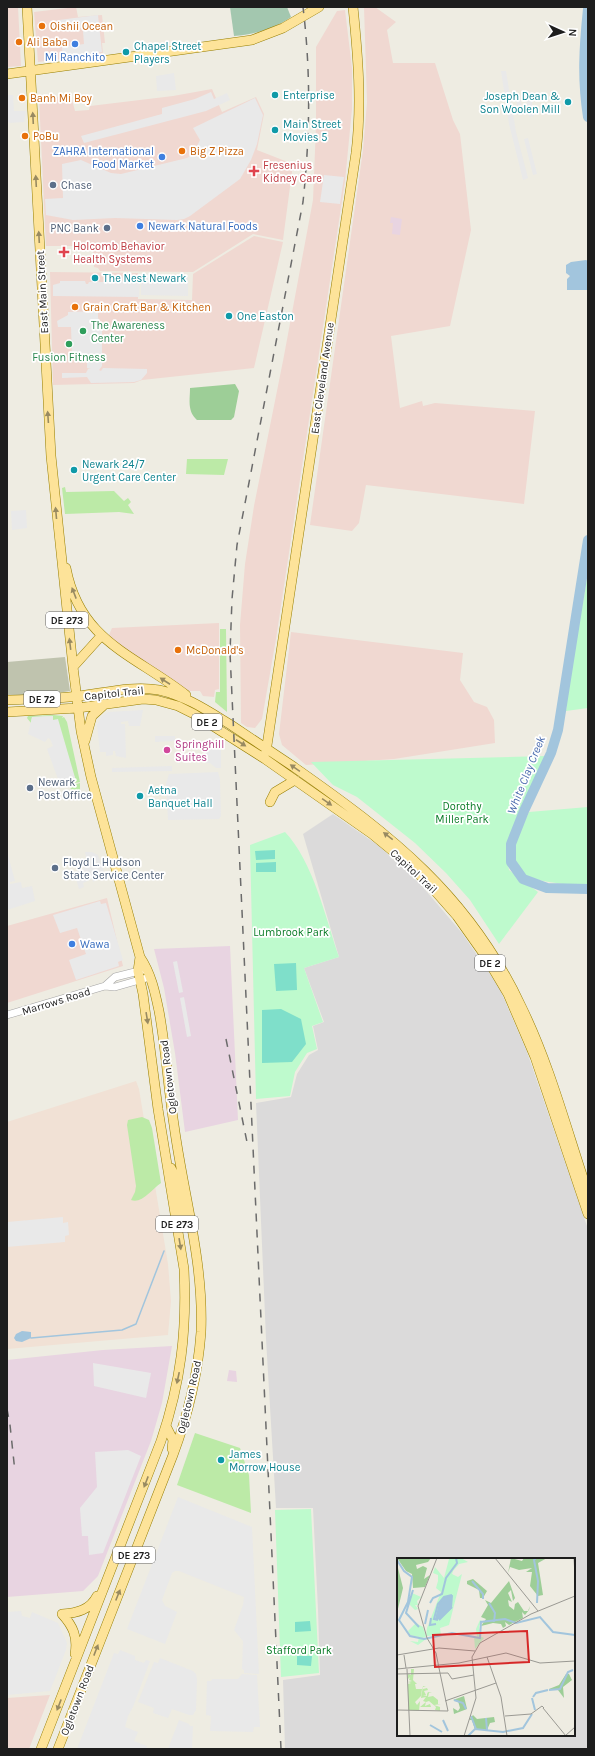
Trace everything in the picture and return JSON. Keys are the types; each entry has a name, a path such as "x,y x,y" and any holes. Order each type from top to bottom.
{"main road":[{"name":"East Main Street","path":"27,7 51,456 76,696"},
{"path":"7,74 252,40 284,28 319,7"},
{"name":"East Cleveland Avenue","path":"265,759 356,153 359,125 359,84 352,7"},
{"path":"59,544 64,554 70,581 78,604 88,621 101,636 119,651 181,691 197,704"},
{"path":"73,667 101,636"},
{"name":"Capitol Trail","path":"76,696 147,689 168,693 197,704 266,748 353,809 400,846 437,882 483,939 513,988 532,1029 588,1193"},
{"name":"DE 72","path":"7,700 76,696"},
{"name":"Ogletown Road","path":"58,1749 164,1480 185,1420 194,1383 201,1331 199,1280 173,1123 165,1042 149,973 140,957 100,813 84,747 76,696"},
{"name":"Capitol Trail","path":"78,708 143,699 156,700 178,706 194,714 265,759 372,834 406,862 443,899 478,944 502,983 526,1033 588,1214"},
{"path":"84,747 92,716 106,704"},
{"name":"DE 72","path":"7,712 78,708"},
{"path":"270,802 275,792 295,780"},
{"name":"Ogletown Road","path":"41,1749 166,1426 180,1369 184,1340 184,1269 158,1108 152,1052 139,975 140,957"},
{"path":"158,1108 163,1110 167,1117 171,1145 181,1173"},
{"path":"166,1157 175,1177 182,1213 188,1213"},
{"path":"164,1480 173,1440 166,1426"},
{"path":"73,1669 77,1645 76,1636 70,1622 62,1614 76,1612 89,1607 105,1586"}],"street":[{"name":"Marrows Road","path":"7,1015 105,986 116,977 149,973"}],"shaded area":[{"path":"7,7 18,7 21,66 7,67"},
{"path":"76,7 78,17 102,15 105,43 102,43 103,54 38,62 34,12"},
{"path":"230,7 287,7 291,17 278,25 264,30 234,36"},
{"path":"364,7 375,7 396,22 387,30 393,63 435,63 453,120 460,134 471,230 450,326 391,336 400,408 422,401 423,406 435,403 535,411 524,504 366,485 359,523 352,531 310,525 363,150 367,102"},
{"path":"345,10 352,68 352,109 345,181 276,639 262,719 255,728 247,727 241,723 240,625 245,564 254,506 313,200 316,126 316,47 337,11"},
{"path":"98,15 102,52 63,58 62,47 84,44 83,31 85,28 60,29 59,20"},
{"path":"501,71 506,71 516,132 528,178 523,180 509,124"},
{"path":"174,73 176,90 157,91 156,76"},
{"path":"212,89 222,112 256,97 264,114 257,150 293,164 283,240 253,234 193,272 100,271 98,268 94,267 93,246 46,246 39,98 71,96 75,111 89,110 90,106 173,96"},
{"path":"211,92 214,99 227,93 230,100 206,111 84,143 81,136 162,114 162,108 195,99"},
{"path":"531,94 534,116 529,117 526,95"},
{"path":"7,95 13,95 14,111 26,111 24,122 9,123 7,119"},
{"path":"520,96 523,112 518,113 516,97"},
{"path":"255,98 263,115 257,144 251,160 240,179 190,216 177,220 115,218 73,220 46,215 45,199 63,198 62,164 81,160 111,173 121,174 187,158 193,154 200,140 193,128"},
{"path":"528,138 537,174 533,175 524,139"},
{"path":"324,175 344,177 340,204 320,202"},
{"path":"391,217 402,219 400,235 392,234 393,223 390,223"},
{"path":"254,236 283,242 254,368 142,380 134,383 53,385 50,272 138,273 138,299 192,300 193,274"},
{"path":"588,261 587,290 567,290 567,279 570,276 566,273 566,265 571,262"},
{"path":"141,274 188,276 188,296 141,295"},
{"path":"60,281 85,281 86,284 89,282 113,282 113,284 115,284 116,281 140,282 139,297 53,296 53,285 60,283"},
{"path":"98,311 98,318 102,325 102,366 99,370 101,371 103,368 147,369 147,373 141,380 134,382 91,383 87,377 62,378 62,373 86,373 88,369 91,369 87,368 87,359 92,357 72,357 71,327 58,327 57,321 68,315 68,312"},
{"path":"26,510 27,528 12,530 11,511"},
{"path":"219,623 219,689 215,690 214,697 203,696 200,691 188,691 120,646 109,635 112,628"},
{"path":"291,632 463,653 460,680 474,702 487,707 494,720 495,743 394,759 306,765 282,745 279,734"},
{"path":"65,657 70,691 45,695 7,695 7,662"},
{"path":"143,710 140,726 129,726 128,721 121,722 121,724 125,724 126,758 116,756 115,751 113,751 113,755 106,756 106,752 100,752 97,725 102,716 108,712"},
{"path":"53,716 53,720 58,719 76,781 70,783 58,779 47,749 53,746 50,739 48,738 45,742 28,734 32,717"},
{"path":"155,736 175,736 175,741 155,742"},
{"path":"221,744 221,768 216,768 210,763 206,763 205,746"},
{"path":"172,766 172,771 112,772 112,768"},
{"path":"218,772 220,779 221,816 219,819 168,820 166,784 169,774"},
{"path":"333,814 379,846 421,885 462,933 499,987 527,1052 588,1229 588,1749 285,1749 283,1680 320,1675 318,1609 313,1508 276,1508 266,1339 256,1103 291,1097 297,1074 309,1055 318,1050 313,1026 324,1022 304,968 339,957 303,834"},
{"path":"275,850 275,859 256,860 255,851"},
{"path":"7,851 15,881 10,882 10,884 21,882 22,888 32,886 35,901 7,910"},
{"path":"85,852 92,852 98,855 104,871 98,879 93,882 92,879 83,883 84,887 79,889 74,872 83,869 87,862"},
{"path":"276,862 276,872 256,872 256,863"},
{"path":"107,898 123,966 7,1003 7,926"},
{"path":"100,901 101,904 106,903 123,960 118,962 119,966 76,980 69,960 86,954 77,928 60,933 53,915"},
{"path":"230,946 238,1120 185,1132 175,1053 164,988 154,949"},
{"path":"177,961 183,992 179,993 173,962"},
{"path":"296,963 297,990 276,991 274,964"},
{"path":"184,997 191,1036 187,1037 180,998"},
{"path":"281,1009 301,1019 306,1044 292,1062 262,1063 262,1010"},
{"path":"136,1081 139,1089 168,1264 171,1301 168,1335 7,1349 7,1122"},
{"path":"63,1217 63,1223 68,1222 69,1235 65,1236 65,1242 7,1247 7,1222"},
{"path":"22,1331 31,1332 31,1338 22,1342 16,1341 14,1338 16,1334"},
{"path":"172,1346 162,1403 151,1441 98,1576 83,1591 7,1597 7,1360 103,1350"},
{"path":"93,1363 151,1373 146,1398 94,1386"},
{"path":"229,1370 236,1371 237,1382 227,1381"},
{"path":"128,1450 141,1456 103,1553 89,1555 88,1536 82,1536 80,1508 97,1487 95,1452"},
{"path":"178,1497 252,1527 259,1674 244,1673 244,1670 242,1669 243,1641 234,1630 243,1605 244,1597 179,1571 172,1573 162,1600 165,1606 177,1612 165,1644 127,1629"},
{"path":"21,1611 22,1616 30,1618 32,1612 58,1623 67,1643 66,1650 50,1691 7,1695 7,1612"},
{"path":"310,1621 311,1631 295,1632 295,1622"},
{"path":"120,1650 135,1656 135,1660 144,1663 146,1660 150,1661 125,1727 138,1732 134,1741 147,1746 146,1749 77,1749 114,1653 118,1654"},
{"path":"297,1656 312,1656 311,1666 297,1665"},
{"path":"160,1658 193,1671 196,1674 196,1710 193,1715 172,1709 168,1718 153,1713 154,1708 138,1702 154,1662 158,1663"},
{"path":"242,1674 257,1675 260,1727 254,1727 253,1732 210,1731 211,1716 206,1715 207,1681 211,1681 212,1679 238,1679"},
{"path":"50,1695 29,1749 7,1749 7,1698"},
{"path":"179,1720 193,1726 192,1749 168,1749"}],"green space":[{"path":"235,384 239,391 234,417 231,420 197,420 194,417 190,409 190,388"},
{"path":"187,459 228,459 224,475 186,474"},
{"path":"65,487 66,492 114,491 124,501 128,498 131,502 128,505 134,514 119,512 65,514 62,488"},
{"path":"588,571 588,708 566,711 573,646 583,603"},
{"path":"220,629 226,629 227,712 215,702 216,692 220,692"},
{"path":"54,715 63,716 62,718 64,717 67,722 80,782 70,784 76,781 53,720 53,716 32,717 31,723 27,718 28,716"},
{"name":"Dorothy Miller Park","path":"545,756 506,851 509,870 538,892 499,944 470,900 446,873 415,843 357,797 333,785 311,762"},
{"path":"80,783 80,794 76,796 72,793 70,786"},
{"path":"588,807 588,885 585,886 537,880 521,872 516,867 511,851 529,812"},
{"name":"Lumbrook Park","path":"285,832 295,844 311,874 324,908 339,957 304,968 323,1022 312,1026 317,1049 307,1053 295,1072 290,1096 256,1099 250,845"},
{"path":"142,1117 149,1120 152,1128 161,1183 143,1198 135,1201 131,1200 136,1186 127,1125 128,1120"},
{"path":"195,1433 240,1448 249,1475 251,1513 177,1485"},
{"name":"Stafford Park","path":"311,1509 319,1673 281,1677 275,1510"}],"waterway":[{"name":"White Clay Creek","path":"588,9 584,63 588,117"},
{"name":"White Clay Creek","path":"588,540 558,730 551,753 524,811 511,844 511,862 523,879 547,888 588,889"},
{"path":"31,1338 122,1330 136,1324 164,1251"}],"railway":[{"path":"281,1749 230,653 232,599 237,545 303,202 309,104 306,32 303,7"},
{"path":"226,1039 248,1147"},
{"path":"7,1409 15,1472"}],"place":[{"name":"Oishii Ocean","path":"42,26"},
{"name":"Ali Baba","path":"19,42"},
{"name":"Mi Ranchito","path":"75,44"},
{"name":"Chapel Street Players","path":"126,52"},
{"name":"Enterprise","path":"275,95"},
{"name":"Banh Mi Boy","path":"22,98"},
{"name":"Joseph Dean & Son Woolen Mill","path":"568,102"},
{"name":"Main Street Movies 5","path":"275,130"},
{"name":"PoBu","path":"25,136"},
{"name":"Big Z Pizza","path":"182,151"},
{"name":"ZAHRA International Food Market","path":"162,157"},
{"name":"Fresenius Kidney Care","path":"254,171"},
{"name":"Chase","path":"53,185"},
{"name":"Newark Natural Foods","path":"140,226"},
{"name":"PNC Bank","path":"107,228"},
{"name":"Holcomb Behavior Health Systems","path":"64,252"},
{"name":"The Nest Newark","path":"95,278"},
{"name":"Grain Craft Bar & Kitchen","path":"75,307"},
{"name":"One Easton","path":"229,316"},
{"name":"The Awareness Center","path":"83,331"},
{"name":"Fusion Fitness","path":"69,344"},
{"name":"Newark 24/7 Urgent Care Center","path":"74,470"},
{"name":"McDonald's","path":"178,650"},
{"name":"Springhill Suites","path":"167,750"},
{"name":"Newark Post Office","path":"30,788"},
{"name":"Aetna Banquet Hall","path":"140,796"},
{"name":"Floyd L. Hudson State Service Center","path":"55,868"},
{"name":"Wawa","path":"72,944"},
{"name":"James Morrow House","path":"221,1460"}]}
